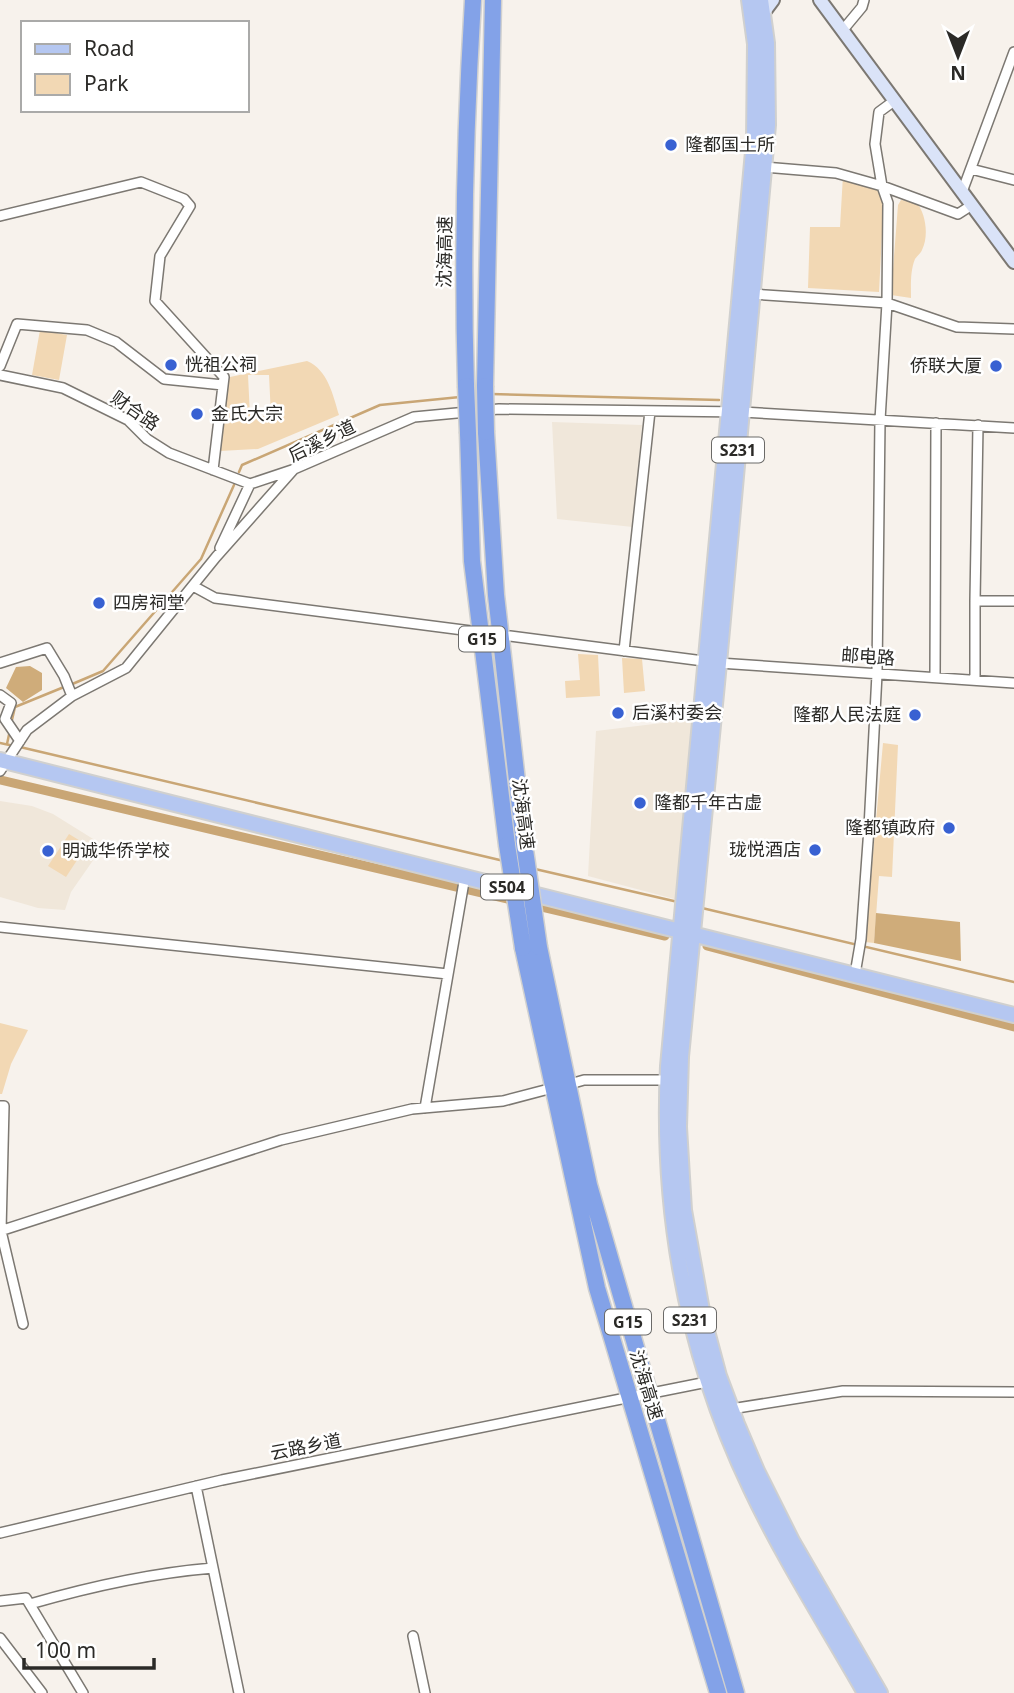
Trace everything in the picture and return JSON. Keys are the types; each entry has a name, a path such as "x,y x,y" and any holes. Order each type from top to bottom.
{"highway":[{"name":"沈海高速","path":"473,0 466,119 463,300 472,561 531,947 597,1288 718,1693"},
{"name":"沈海高速","path":"493,0 486,432 515,844"},
{"name":"沈海高速","path":"531,947 589,1185 736,1693"}],"main road":[{"name":"S231","path":"749,0 755,55 754,141 736,412 690,905 667,1080 666,1152 679,1268 707,1382 751,1489 865,1693"},
{"name":"S231","path":"736,412 764,167 769,81 762,6"},
{"name":"S504","path":"5,761 1014,1015"},
{"name":"S231","path":"687,932 679,1087 684,1210 703,1316 719,1376 757,1471 792,1541 880,1693"}],"street":[{"path":"762,6 774,0"},
{"path":"820,0 1014,262"},
{"path":"842,31 864,0"},
{"path":"962,192 1014,52"},
{"path":"855,974 861,939 870,828 877,674 880,420 887,303 888,203 882,186 875,144 879,112 894,101"},
{"path":"764,167 836,173 882,186 958,214 972,205"},
{"path":"971,169 1014,180"},
{"path":"0,216 141,182 184,199 190,206 160,256 155,301 224,377 213,470"},
{"path":"751,294 887,303 957,327 1014,329"},
{"path":"0,366 17,324 87,330 116,342 164,379 223,385"},
{"name":"财合路","path":"0,375 63,388 128,420 147,439 170,453 250,484"},
{"name":"后溪乡道","path":"5,761 27,730 70,689 126,668 216,557 294,469 414,417 499,409 736,412 1014,428"},
{"path":"624,651 650,411"},
{"path":"935,677 936,423"},
{"path":"975,680 978,425"},
{"path":"216,557 250,484 294,469"},
{"path":"193,586 215,598 471,631"},
{"path":"975,601 1014,601"},
{"name":"邮电路","path":"510,636 713,662 1014,683"},
{"path":"0,663 47,648 70,689"},
{"path":"0,695 11,703 5,719 19,742"},
{"path":"425,1108 465,876"},
{"path":"0,927 448,974"},
{"path":"576,1082 667,1080"},
{"path":"1,1231 281,1140 425,1108 503,1101 545,1090"},
{"path":"0,1106 4,1106 1,1231 23,1324"},
{"path":"657,1392 707,1382"},
{"path":"731,1409 843,1391 1014,1392"},
{"name":"云路乡道","path":"0,1533 196,1486 621,1399"},
{"path":"196,1486 239,1693"},
{"path":"30,1604 75,1591 190,1570 213,1569"},
{"path":"0,1601 26,1598 83,1693"},
{"path":"413,1636 425,1693"},
{"path":"0,1639 42,1693"}],"shaded area":[{"path":"552,422 642,425 633,527 557,519"},
{"path":"30,666 42,673 42,690 23,702 6,688 16,667"},
{"name":"隆都千年古虚","path":"695,719 678,900 588,876 596,731"},
{"name":"明诚华侨学校","path":"0,801 32,806 53,814 98,842 94,859 71,892 65,910 38,908 0,897"},
{"path":"876,913 960,922 961,961 874,943"}],"green space":[{"path":"843,175 881,191 884,196 879,292 808,288 810,227 840,227"},
{"path":"901,200 916,202 925,225 924,244 912,268 911,298 891,295 898,205"},
{"path":"40,330 67,335 59,380 32,375"},
{"path":"307,361 325,377 339,415 258,449 220,451 226,383 230,377","holes":["248,375 269,375 271,416 250,416"]},
{"path":"578,654 598,655 600,696 566,698 565,681 580,680"},
{"path":"622,658 642,659 645,691 624,693"},
{"path":"883,743 898,745 892,877 879,876 874,943 865,942"},
{"path":"69,834 87,845 66,877 48,866"},
{"path":"0,1023 28,1030 11,1064 2,1094 0,1094"}],"waterway":[{"path":"491,394 719,400"},
{"path":"239,472 242,465 380,405 460,397"},
{"path":"70,685 103,671 201,559 234,485"},
{"path":"11,724 15,707 64,687"},
{"path":"7,744 10,730"},
{"path":"0,743 14,746"},
{"path":"20,747 504,861"},
{"path":"0,780 665,936"},
{"path":"535,869 678,902"},
{"path":"702,908 1014,982"},
{"path":"707,946 1014,1027"}],"place":[{"name":"隆都国土所","path":"671,145"},
{"name":"恍祖公祠","path":"171,365"},
{"name":"侨联大厦","path":"996,366"},
{"name":"金氏大宗","path":"197,414"},
{"name":"四房祠堂","path":"99,603"},
{"name":"后溪村委会","path":"618,713"},
{"name":"隆都人民法庭","path":"915,715"},
{"name":"隆都千年古虚","path":"640,803"},
{"name":"隆都镇政府","path":"949,828"},
{"name":"珑悦酒店","path":"815,850"},
{"name":"明诚华侨学校","path":"48,851"}]}
